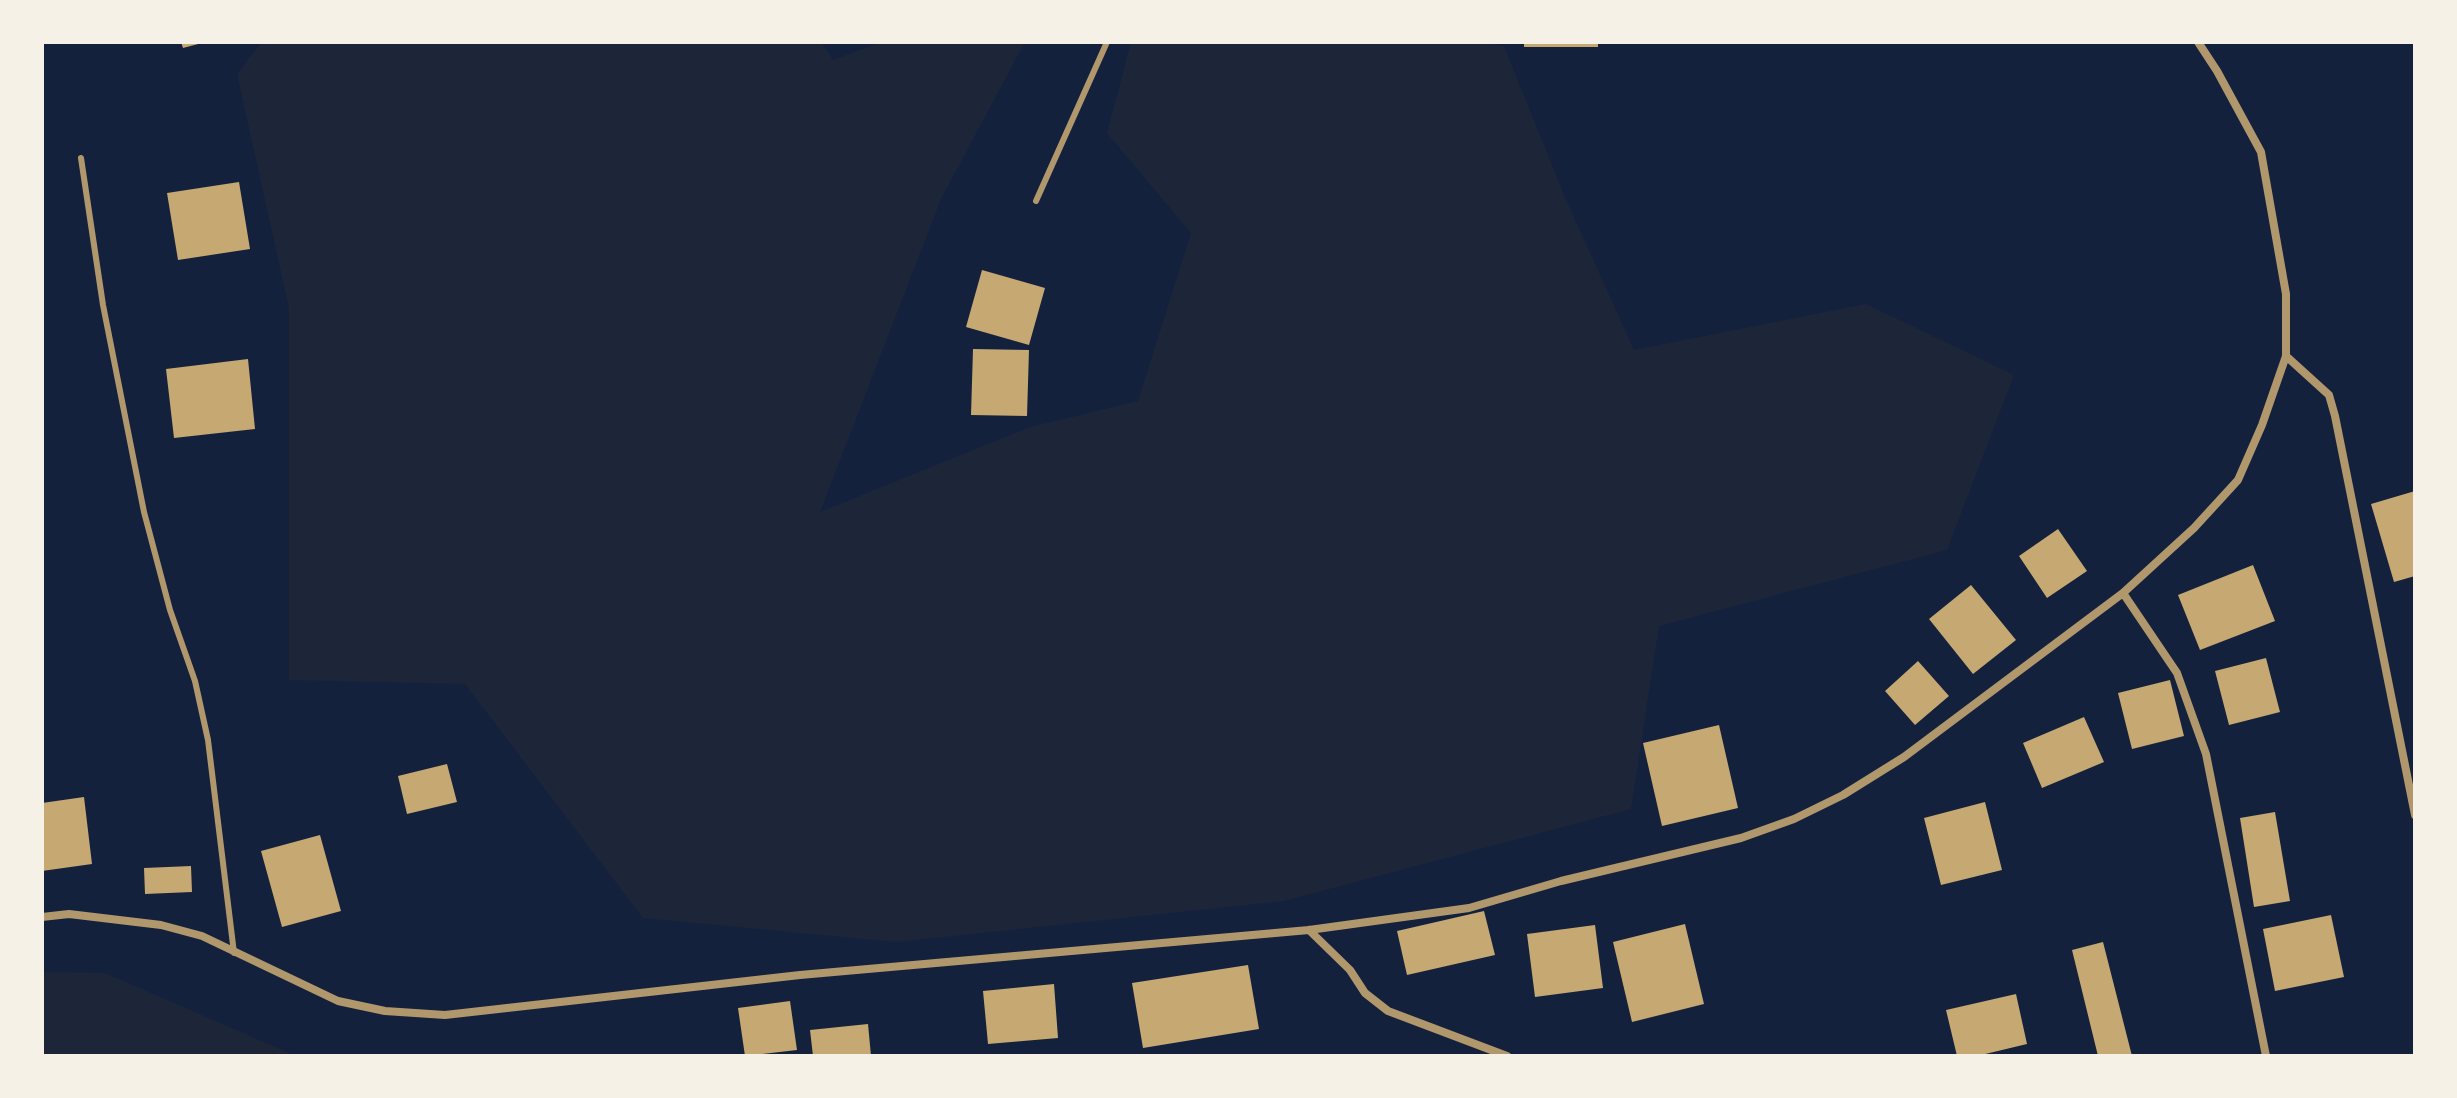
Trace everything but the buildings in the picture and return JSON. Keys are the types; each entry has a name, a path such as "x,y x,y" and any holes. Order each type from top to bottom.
{"street":[{"path":"42,917 69,914 161,925 202,936 338,1001 385,1011 445,1015 800,975 1309,930 1469,908 1588,874 1741,838 1794,819 1843,795 1904,757 2123,593 2194,528 2238,480 2262,425 2286,356 2286,294 2261,152 2198,42"},
{"path":"2286,356 2329,395 2335,416 2415,815"},
{"path":"2123,593 2177,673 2206,754 2266,1056"},
{"path":"1309,930 1350,970 1365,993 1388,1011 1507,1056"}],"lane":[{"path":"1036,201 1107,42"},
{"path":"81,158 103,305 144,512 170,610 195,681 208,740 234,953"}],"shaded area":[{"path":"262,42 821,42 833,60 881,42 1025,42 941,199 820,512 1030,427 1138,401 1191,233 1107,133 1131,42 1481,42 1504,46 1564,195 1634,350 1866,304 2014,375 1947,550 1659,626 1631,809 1284,901 896,942 643,918 465,684 289,680 289,308 237,74"},
{"path":"42,972 105,973 296,1056 42,1056"}]}
